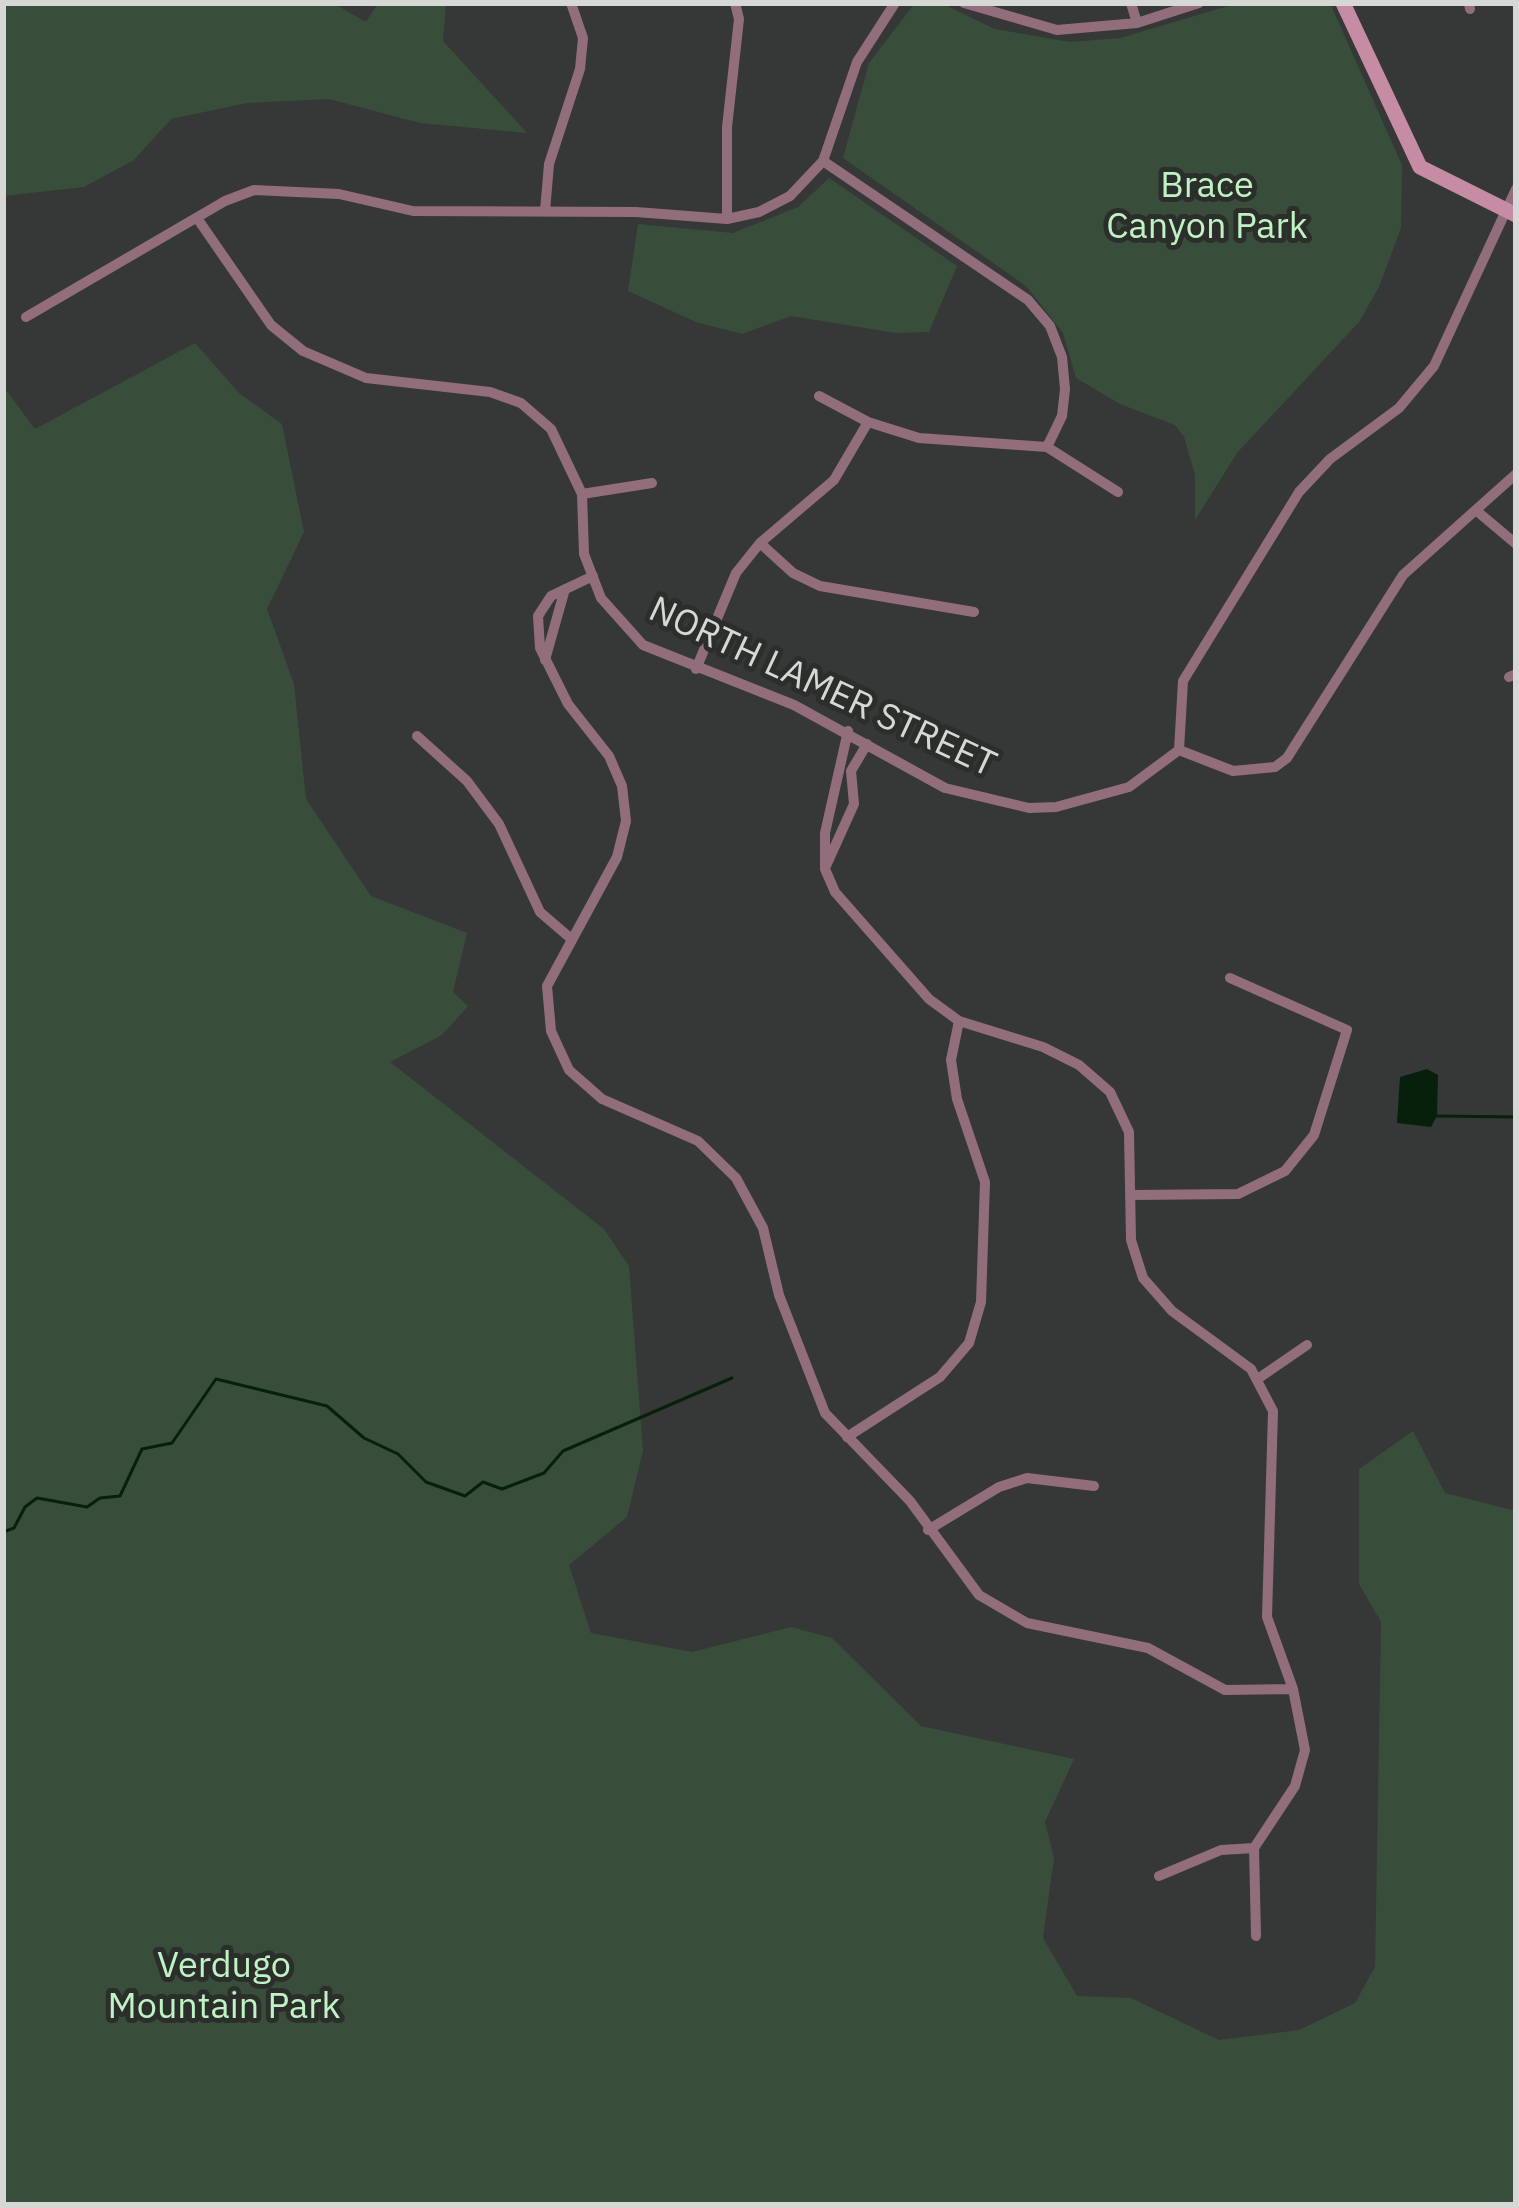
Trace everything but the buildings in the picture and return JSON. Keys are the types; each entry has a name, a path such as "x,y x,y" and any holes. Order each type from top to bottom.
{"street":[{"path":"545,211 549,164 580,69 583,38 572,3"},
{"path":"727,219 727,127 739,19 735,3"},
{"path":"26,317 254,190 339,194 413,211 727,219 759,212 790,196 823,161 856,62 895,3"},
{"path":"964,3 1057,30 1137,23 1199,3"},
{"path":"1131,3 1137,23"},
{"path":"1343,3 1420,166 1511,213"},
{"path":"823,161 1028,300 1050,326 1063,357 1066,389 1062,416 1047,447"},
{"path":"1516,189 1511,213 1435,366 1399,408 1330,459 1299,492 1183,681 1179,749 1233,771 1276,767 1287,758 1403,575 1516,474"},
{"name":"NORTH LAMER STREET","path":"197,218 271,325 303,351 366,378 490,392 521,403 551,430 582,494 584,554 593,576 621,626 643,645 848,731 945,788 1029,808 1129,787 1179,749"},
{"path":"819,396 868,422 919,438 1047,447 1118,492"},
{"path":"696,669 720,604 760,543 834,480 868,422"},
{"path":"582,494 652,483"},
{"path":"1478,512 1516,544"},
{"path":"760,543 793,573 820,586 974,612"},
{"path":"593,576 551,596 538,616 545,660 568,704 609,756 622,786 626,820 617,857 569,937 547,986 551,1031 569,1070 602,1099 698,1141 736,1178 764,1228 805,1365 825,1413 910,1501 979,1595 1027,1623 1148,1648 1225,1690 1293,1689"},
{"path":"545,660 565,589"},
{"path":"848,731 825,833 825,869 835,892 884,951 959,1021 1043,1047 1079,1065 1110,1092 1129,1132 1131,1240 1142,1278 1172,1311 1259,1378 1274,1411 1268,1617 1303,1726 1304,1767 1254,1848 1256,1936"},
{"path":"417,736 467,781 499,824 540,912 569,937"},
{"path":"825,869 854,804 850,771 867,743"},
{"path":"1132,1196 1219,1197 1285,1172 1301,1156 1322,1117 1348,1040 1344,1028 1230,978"},
{"path":"847,1437 940,1377 969,1343 981,1302 985,1182 956,1100 951,1060 959,1021"},
{"path":"1259,1378 1306,1345"},
{"path":"928,1530 999,1487 1027,1478 1094,1486"},
{"path":"1159,1876 1221,1850 1254,1848"}],"green space":[{"path":"3,3 333,3 366,22 378,3 446,3 443,41 527,133 420,123 329,99 247,103 171,119 134,160 84,187 3,196"},
{"name":"Brace Canyon Park","path":"915,3 941,3 995,29 1070,42 1120,38 1238,3 1330,3 1402,165 1401,228 1379,287 1359,322 1237,453 1195,520 1195,475 1184,437 1175,425 1120,404 1076,378 1063,333 1026,286 843,158 869,63"},
{"path":"829,178 957,266 929,332 896,333 791,316 742,334 696,322 628,291 638,224 733,233 798,207"},
{"name":"Verdugo Mountain Park","path":"195,343 239,393 282,424 304,532 267,609 294,684 306,799 371,896 467,933 453,992 468,1006 442,1035 390,1062 604,1229 629,1266 643,1451 627,1517 569,1565 591,1633 692,1652 791,1627 832,1638 921,1726 1074,1759 1045,1822 1054,1858 1043,1938 1077,1996 1131,1998 1219,2040 1299,2030 1355,2003 1375,1967 1381,1622 1359,1584 1359,1469 1413,1431 1445,1493 1516,1511 1516,2205 3,2205 3,386 35,429"}],"shaded area":[{"path":"1427,1069 1438,1075 1437,1116 1431,1127 1397,1123 1400,1077"}],"waterway":[{"path":"1437,1116 1516,1117"},
{"path":"3,1532 14,1528 25,1507 37,1498 87,1507 100,1498 120,1496 142,1449 172,1443 216,1379 327,1406 364,1438 398,1454 426,1482 465,1496 483,1482 502,1489 544,1473 563,1451 732,1378"}]}
